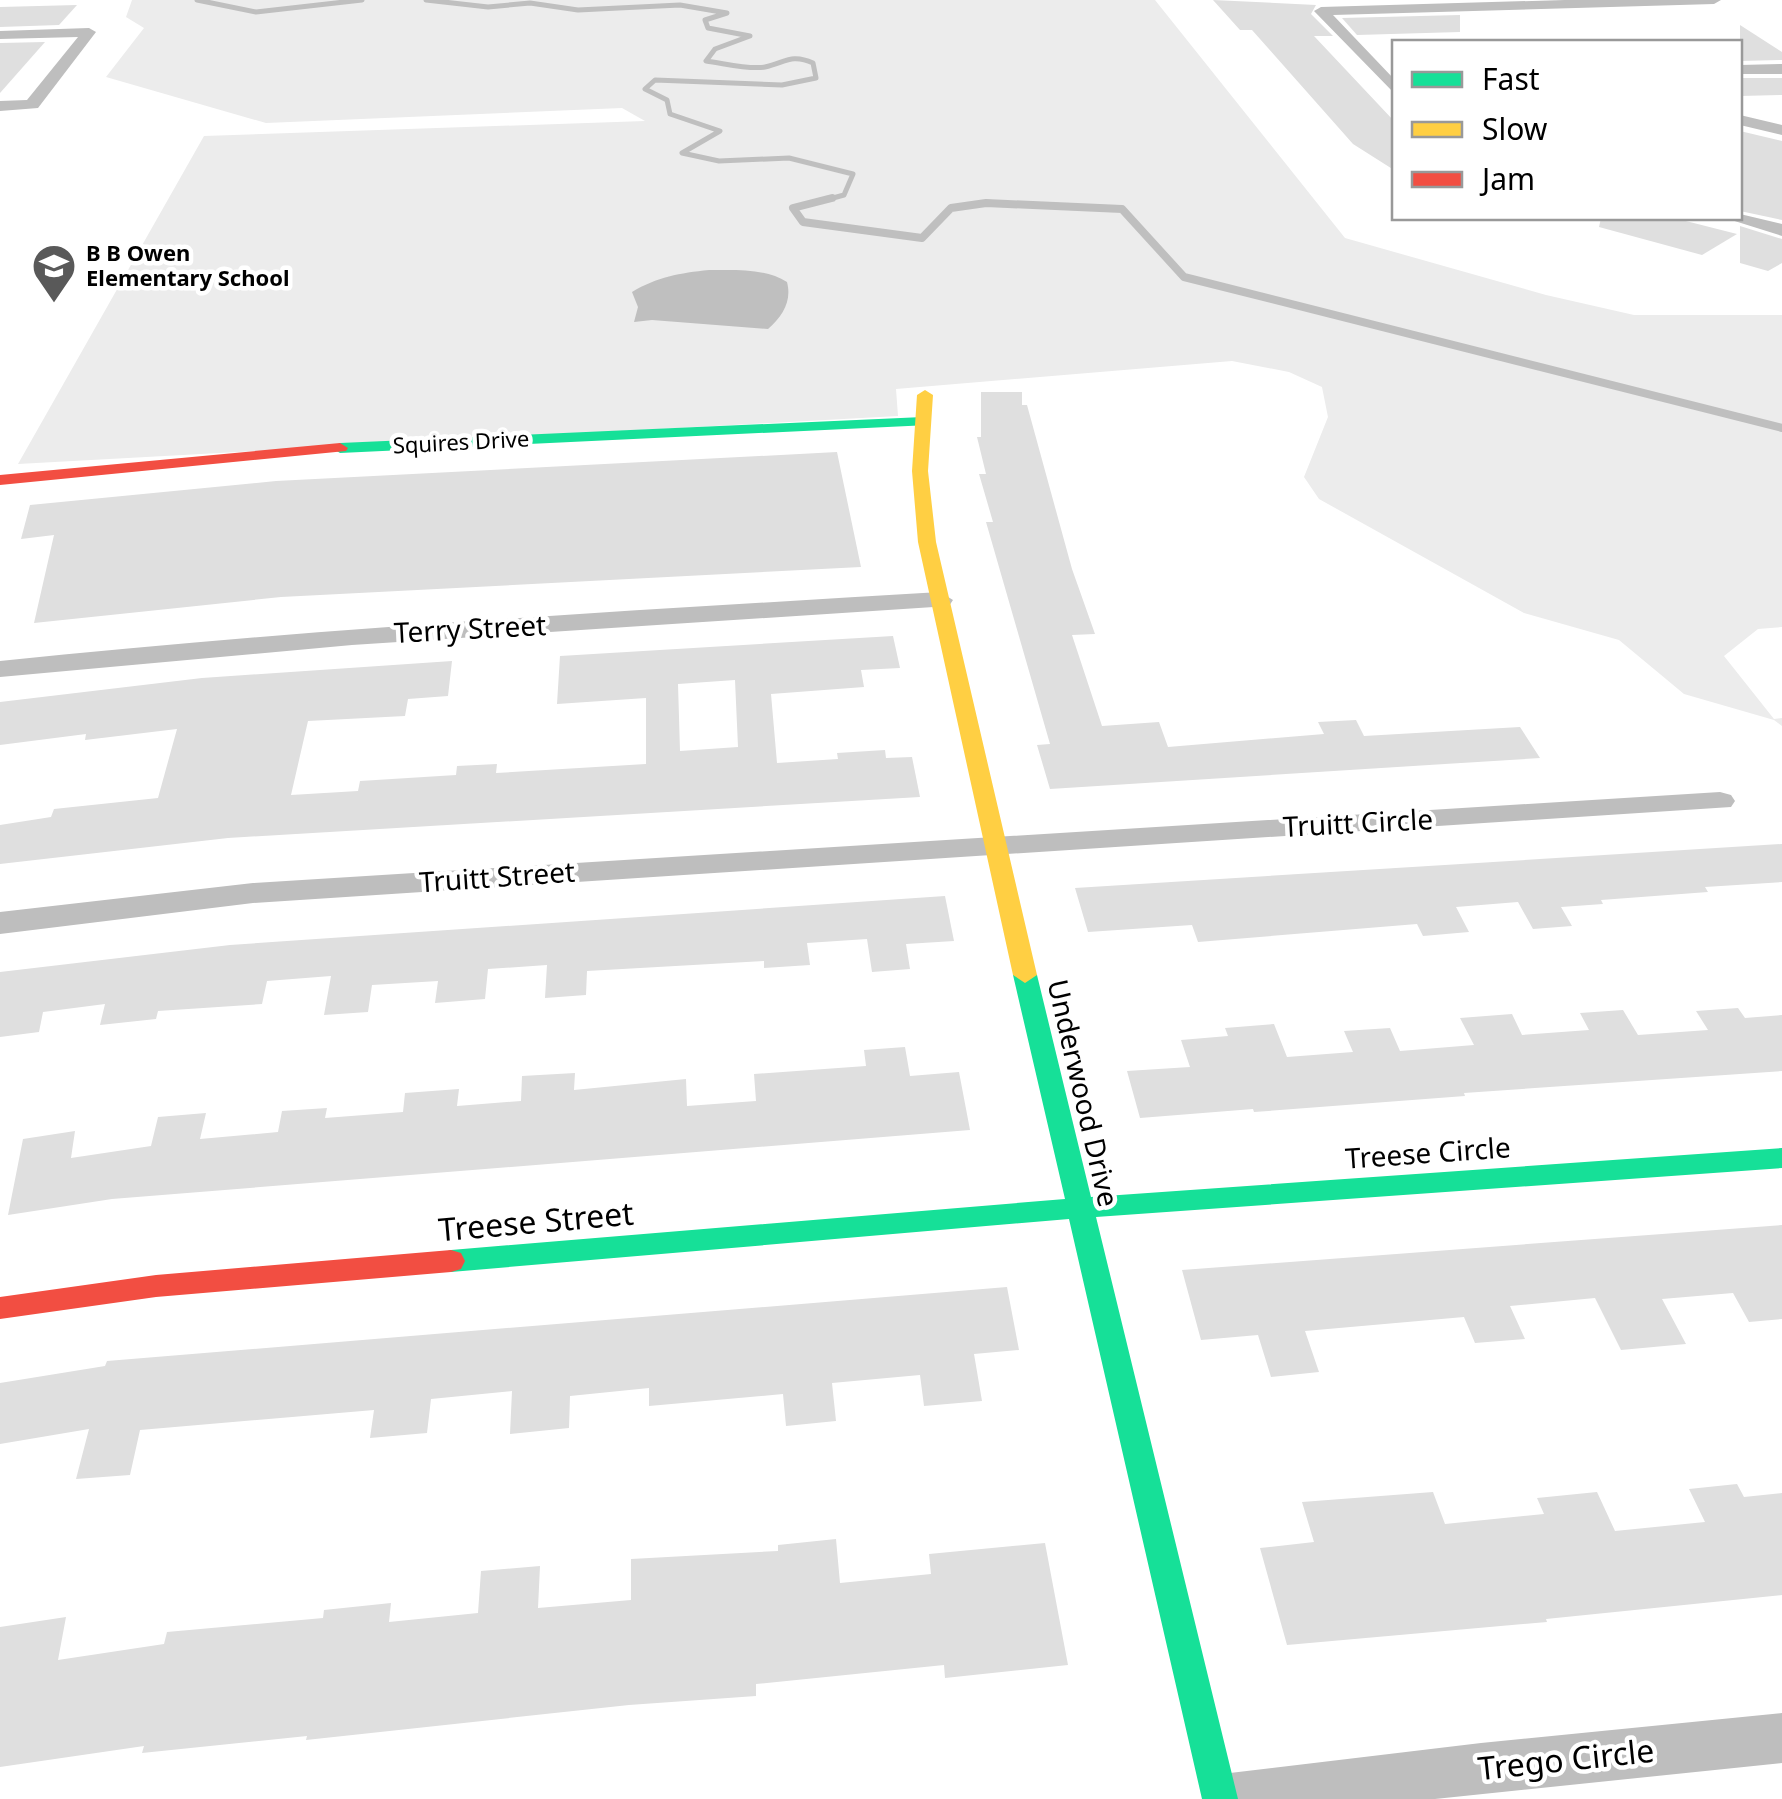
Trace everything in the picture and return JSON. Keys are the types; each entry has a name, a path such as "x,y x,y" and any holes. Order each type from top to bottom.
{"street":[{"path":"1392,83 1321,11 1714,0"},
{"path":"0,35 89,32 32,105 0,106"},
{"path":"1742,70 1782,69"},
{"path":"1742,120 1782,130"},
{"path":"1742,220 1782,230"},
{"name":"Underwood Drive","path":"925,395 920,471 940,600 1078,1208 1220,1799"},
{"name":"Squires Drive","path":"0,480 356,447 923,422"},
{"name":"Terry Street","path":"0,669 152,652 408,632 940,600"},
{"name":"Truitt Circle","path":"996,845 1720,801"},
{"name":"Truitt Street","path":"0,924 252,894 996,845"},
{"name":"Treese Circle","path":"1078,1208 1782,1158"},
{"name":"Treese Street","path":"0,1308 156,1286 1078,1208"},
{"name":"Trego Circle","path":"1230,1799 1481,1768 1782,1738"}],"shaded area":[{"path":"132,0 1155,0 1345,238 1546,295 1634,315 1782,315 1782,627 1758,629 1724,656 1774,719 1782,718 1782,726 1774,720 1684,694 1619,640 1524,613 1319,499 1304,477 1328,417 1322,387 1289,372 1232,361 896,389 898,416 18,464 204,136 645,121 622,108 266,123 106,77 144,28 126,17"},
{"path":"709,270 760,272 787,282 788,296 782,313 768,329 634,322 638,307 632,292 669,276"}],"building":[{"path":"1213,0 1316,5 1311,14 1333,36 1314,36 1392,119 1392,169 1353,144 1252,30 1240,30"},
{"path":"77,5 59,25 0,27 0,7"},
{"path":"1460,15 1460,32 1357,35 1342,18"},
{"path":"1740,25 1782,52 1782,60 1742,61"},
{"path":"45,42 0,93 0,43"},
{"path":"1742,78 1782,78 1782,95 1742,96"},
{"path":"1742,131 1782,141 1782,220 1742,211"},
{"path":"1601,220 1682,220 1737,234 1702,255 1599,227"},
{"path":"1740,226 1782,239 1782,263 1768,271 1740,263"},
{"path":"981,392 1022,392 1022,405 1027,405 1072,569 1095,634 1072,635 1102,726 1159,722 1168,747 1324,734 1318,722 1356,720 1364,736 1520,727 1540,758 1050,789 1037,745 1050,744 986,522 993,522 979,474 986,474 977,437 981,437"},
{"path":"837,452 861,567 281,597 34,623 54,535 21,539 30,505 276,481"},
{"path":"893,636 900,668 861,670 864,687 771,694 777,763 838,759 837,753 885,750 886,758 912,757 920,797 228,838 0,864 0,825 51,817 54,809 158,798 177,729 85,740 86,734 0,745 0,702 202,678 452,661 448,696 408,699 405,716 308,721 291,795 358,791 360,781 456,775 457,766 497,764 496,773 646,764 646,698 557,704 560,656","holes":["735,680 738,747 680,751 678,684"]},
{"path":"1782,844 1782,882 1705,887 1708,892 1561,907 1572,926 1533,929 1518,902 1456,907 1469,932 1423,936 1417,924 1198,942 1192,925 1088,932 1075,888"},
{"path":"945,896 954,941 906,944 910,969 872,972 867,939 807,943 810,965 764,968 764,961 587,971 586,995 545,998 547,965 488,969 485,999 435,1003 438,981 372,985 368,1012 324,1015 331,976 267,981 262,1004 158,1011 156,1019 100,1025 105,1004 43,1012 39,1032 0,1037 0,972 230,945"},
{"path":"1738,1008 1745,1018 1782,1015 1782,1071 1140,1118 1127,1071 1190,1067 1181,1040 1228,1036 1225,1028 1274,1024 1287,1057 1353,1052 1344,1031 1390,1028 1400,1051 1474,1045 1460,1018 1512,1014 1522,1035 1589,1030 1580,1013 1623,1010 1638,1035 1708,1030 1696,1011"},
{"path":"905,1047 910,1076 959,1072 970,1130 112,1199 8,1215 23,1139 75,1131 71,1158 151,1146 158,1117 206,1113 200,1139 278,1132 282,1111 327,1108 325,1118 403,1112 405,1093 459,1089 457,1106 521,1101 522,1076 575,1073 574,1090 686,1079 687,1106 756,1101 754,1074 866,1066 864,1050"},
{"path":"1782,1225 1782,1319 1749,1322 1733,1293 1662,1299 1686,1344 1621,1350 1595,1298 1510,1306 1525,1339 1475,1343 1464,1317 1305,1331 1319,1372 1271,1377 1258,1335 1201,1340 1182,1270"},
{"path":"1007,1287 1019,1350 974,1354 982,1401 924,1406 920,1375 832,1383 836,1421 786,1426 783,1394 649,1406 649,1388 570,1396 569,1428 510,1434 512,1391 431,1399 427,1433 370,1438 374,1410 140,1430 130,1475 76,1479 89,1429 0,1444 0,1383 105,1366 107,1361"},
{"path":"1737,1484 1744,1497 1782,1493 1782,1595 1546,1619 1547,1622 1287,1645 1260,1548 1314,1542 1302,1502 1433,1492 1445,1524 1544,1514 1537,1498 1597,1492 1615,1531 1705,1522 1689,1489"},
{"path":"836,1539 840,1583 931,1574 929,1554 1045,1543 1068,1665 945,1678 944,1665 756,1684 756,1696 142,1753 144,1746 0,1767 0,1627 66,1617 58,1660 164,1644 167,1632 323,1618 324,1610 391,1603 389,1622 478,1613 481,1571 540,1566 538,1608 631,1600 631,1559 778,1551 778,1545"}],"waterway":[{"path":"197,0 256,12 362,0"},
{"path":"426,0 488,7 530,3 578,10 680,5 727,13 705,20 708,28 750,36 715,49 706,61 759,68 799,59 813,63 816,78 782,85 655,80 645,89 667,100 670,114 720,131 682,153 719,161 789,158 853,174 844,195 822,201"},
{"path":"832,198 793,208 803,222 922,238 951,208 986,203 1122,209 1184,277 1782,428"}],"traffic: fast":[{"path":"340,448 923,422"},
{"path":"1025,975 1220,1799"},
{"path":"451,1261 1078,1208 1782,1158"}],"traffic: slow":[{"path":"925,395 920,471 927,542 1025,975"}],"traffic: jam":[{"path":"0,480 340,448"},
{"path":"0,1308 156,1286 451,1261"}],"place":[{"name":"B B Owen Elementary School","path":"54,304"}]}
